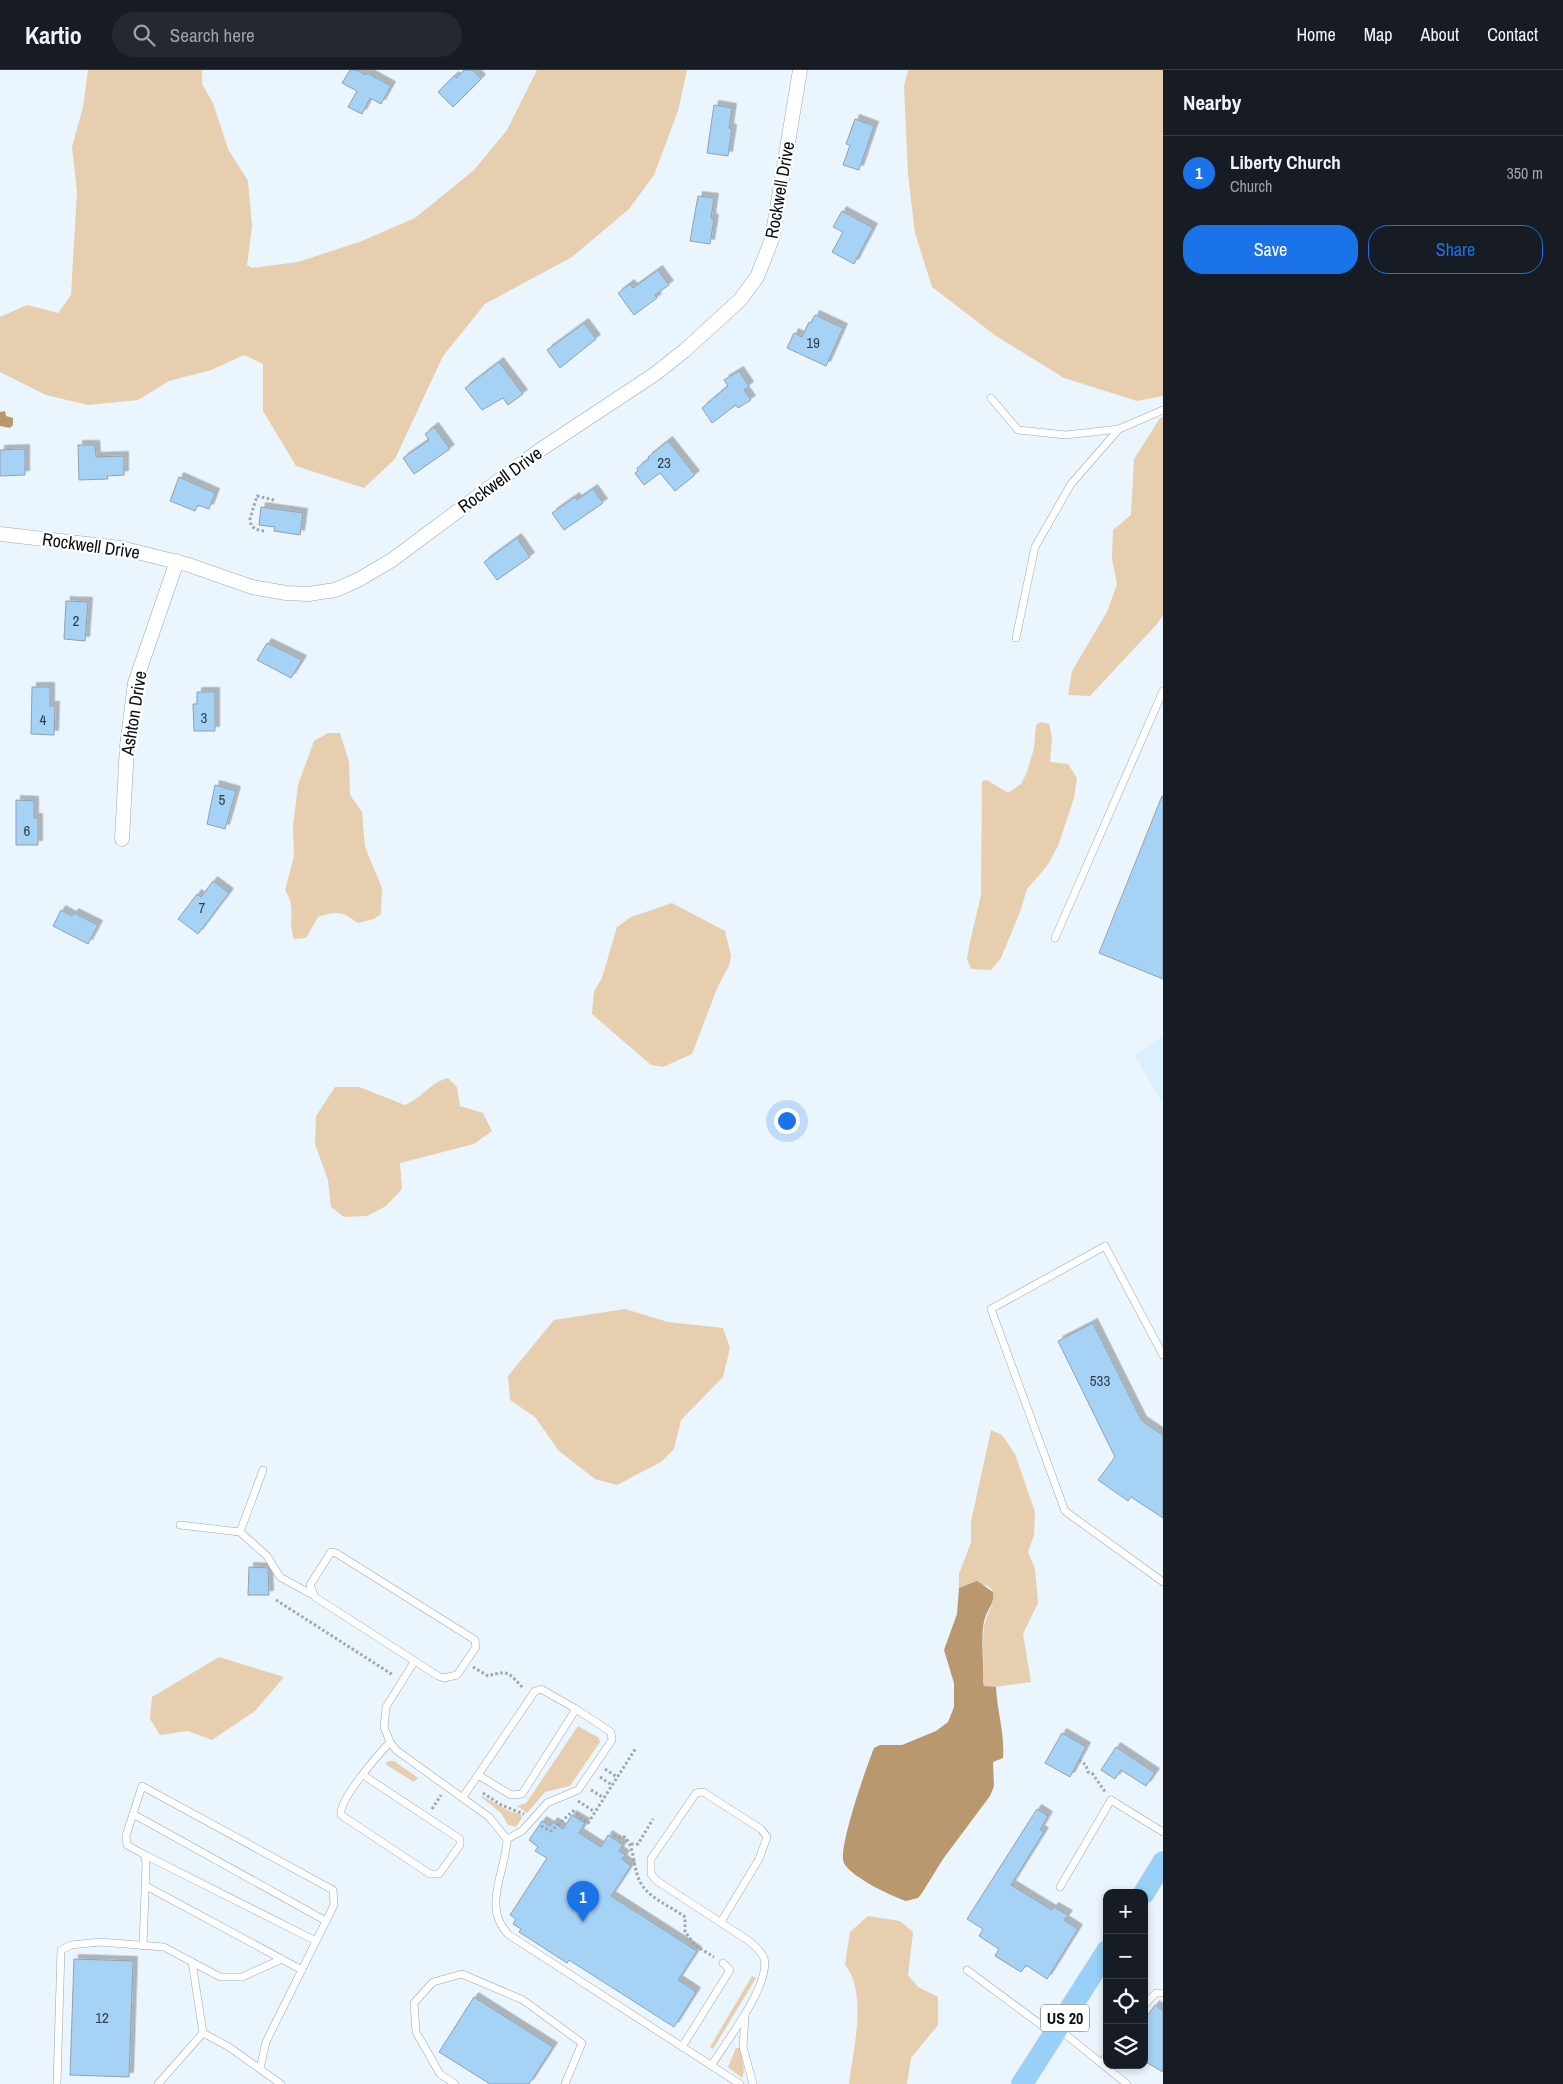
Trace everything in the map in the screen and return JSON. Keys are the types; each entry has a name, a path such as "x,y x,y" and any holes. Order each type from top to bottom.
{"main road":[{"path":"1146,1889 1163,1862"},
{"name":"US 20","path":"1022,2084 1103,1957"}],"street":[{"name":"Rockwell Drive","path":"0,534 121,548 177,562 252,587 279,592 308,594 327,592 349,584 392,560 540,450 655,374 684,351 740,300 752,284 767,254 776,220 800,70"},
{"name":"Ashton Drive","path":"122,839 127,746 135,683 177,562"}],"lane":[{"path":"991,398 1018,430 1066,435 1119,429 1163,410"},
{"path":"1016,638 1035,548 1071,484 1119,429"},
{"path":"1055,938 1163,691"},
{"path":"1163,1355 1105,1246 991,1309 1065,1511 1163,1582"},
{"path":"240,1532 262,1470"},
{"path":"180,1525 240,1532 267,1556 280,1577 314,1595 414,1662 444,1678 457,1675 476,1647 475,1640 336,1553 331,1552 310,1584 309,1588 314,1595"},
{"path":"414,1662 386,1706 384,1727 390,1742 396,1750 495,1822 506,1839 506,1853 495,1899 496,1914 502,1928 509,1935 740,2084"},
{"path":"463,1797 531,1696 540,1689 612,1732 613,1737 578,1790 547,1803 522,1831 506,1839"},
{"path":"478,1775 511,1795 522,1794 576,1710"},
{"path":"363,1775 460,1839 460,1846 439,1874 430,1874 341,1815 343,1804 363,1775 390,1742"},
{"path":"260,2068 266,2042 334,1905 333,1890 142,1786 126,1836 127,1846 316,1941"},
{"path":"711,2066 745,2013 763,1977 764,1959 753,1944 652,1877 650,1870 651,1859 696,1793 703,1792 761,1829 767,1836 759,1859 720,1922"},
{"path":"1060,1887 1111,1800 1163,1832"},
{"path":"133,1814 326,1921"},
{"path":"143,1946 146,1886 145,1856"},
{"path":"146,1886 302,1970"},
{"path":"57,2084 62,1950 71,1945 100,1942 164,1948 220,1977 242,1977 282,1959"},
{"path":"192,1962 203,2033"},
{"path":"682,2047 730,1970 723,1962"},
{"path":"967,1970 1102,2063 1128,2084"},
{"path":"455,2084 440,2074 416,2032 414,2003 432,1982 462,1974 523,2000 582,2043 565,2084"},
{"path":"1148,2001 1156,1993 1163,1994"},
{"path":"745,2013 743,2047 753,2084"},
{"path":"203,2033 229,2047 281,2084"},
{"path":"158,2084 203,2033"}],"path":[{"path":"264,531 256,529 251,525 250,519 257,496 274,500"},
{"path":"276,1600 394,1675"},
{"path":"465,1663 488,1676 507,1672 531,1696"},
{"path":"539,1825 551,1831 573,1811 588,1822 636,1748"},
{"path":"1079,1760 1086,1765 1088,1772 1092,1773 1111,1800"},
{"path":"582,1784 604,1798"},
{"path":"432,1809 442,1794"},
{"path":"569,1795 595,1812"},
{"path":"631,1844 638,1844 653,1819"}],"shaded area":[{"path":"88,70 202,70 202,84 213,103 228,149 248,181 252,226 247,265 252,268 298,262 362,241 415,218 474,170 507,130 537,70 687,70 678,111 654,175 629,209 572,257 485,304 443,356 395,459 364,488 296,466 263,411 263,364 244,355 211,370 169,381 138,400 88,405 46,395 0,372 0,317 27,305 58,313 71,295 77,192 72,147 83,107"},
{"path":"908,70 1163,70 1163,396 1137,401 1064,378 996,336 932,287 915,233 908,175 904,86"},
{"path":"5,411 6,416 13,418 13,425 10,428 0,426 0,412"},
{"path":"1163,417 1163,615 1157,624 1090,696 1068,695 1072,671 1107,612 1117,584 1112,559 1113,530 1131,515 1134,459 1160,418"},
{"path":"1040,722 1049,724 1052,737 1050,762 1068,764 1077,778 1074,798 1058,846 1047,866 1027,889 1020,912 1001,958 991,970 971,969 967,959 981,895 982,781 987,780 1008,793 1021,784 1027,772 1034,748 1036,725"},
{"path":"328,733 340,733 349,762 350,795 362,812 365,847 382,888 381,914 374,919 358,923 339,913 318,917 306,938 294,939 289,896 285,890 294,856 293,826 298,785 314,741"},
{"path":"672,903 725,931 731,956 729,966 718,986 692,1054 663,1067 651,1065 592,1014 594,991 602,978 617,927 631,917"},
{"path":"1163,1036 1163,1103 1134,1056"},
{"path":"448,1078 457,1087 460,1106 483,1113 492,1131 474,1144 400,1163 402,1189 386,1206 367,1216 344,1217 331,1207 328,1180 315,1144 316,1116 335,1087 359,1087 405,1105 412,1102 436,1083"},
{"path":"625,1309 668,1322 723,1328 730,1348 723,1377 681,1420 674,1449 661,1462 617,1485 595,1479 559,1451 535,1417 510,1400 508,1376 554,1320"},
{"path":"991,1430 1002,1435 1015,1454 1035,1512 1034,1535 1028,1552 1035,1569 1038,1603 1023,1634 1031,1682 988,1688 984,1686 983,1682 983,1634 992,1602 993,1591 989,1587 976,1584 959,1588 959,1574 971,1542 971,1522"},
{"path":"977,1581 993,1592 992,1602 986,1614 982,1640 983,1682 984,1686 996,1687 1003,1740 1003,1758 993,1762 994,1786 990,1796 943,1859 918,1898 906,1901 872,1885 848,1868 844,1863 843,1855 845,1842 865,1771 874,1748 880,1745 902,1745 936,1731 948,1722 954,1707 954,1683 944,1650 957,1614 959,1588"},
{"path":"219,1657 284,1677 255,1711 212,1740 188,1731 160,1735 150,1719 152,1697"},
{"path":"578,1726 599,1738 600,1742 570,1786 545,1792 527,1813 517,1806 526,1803"},
{"path":"389,1761 394,1761 418,1778 414,1782 385,1764"},
{"path":"482,1796 509,1811 521,1814 522,1818 516,1827 508,1825 501,1813"},
{"path":"868,1916 900,1921 913,1932 908,1975 918,1987 938,1997 938,2025 911,2058 907,2084 849,2084 856,2039 857,2006 856,1990 852,1977 845,1965 850,1932"},
{"path":"752,1976 756,1978 713,2049 710,2047"},
{"path":"736,2048 740,2048 744,2071 742,2078 728,2067"}],"building":[{"path":"350,70 356,70 366,75 367,73 391,86 381,104 370,98 362,114 348,107 357,91 342,83"},
{"path":"464,70 473,70 481,79 453,107 438,92 454,76 457,78"},
{"path":"714,105 732,108 729,128 732,129 728,156 707,153"},
{"path":"855,119 874,126 859,170 843,165 850,145 846,144"},
{"path":"698,196 714,198 711,218 714,219 710,244 690,241"},
{"path":"842,211 873,228 854,264 832,252 843,232 833,227"},
{"path":"658,270 669,285 655,295 657,298 634,315 618,293 630,284 633,288"},
{"path":"815,315 843,328 826,366 787,348 794,333 802,337 809,322 811,323"},
{"path":"584,323 596,339 560,368 547,350"},
{"path":"499,362 523,394 508,405 503,398 482,410 465,388"},
{"path":"739,371 749,386 744,390 751,400 738,408 736,405 712,423 702,408 728,386 724,380"},
{"path":"434,427 450,449 414,474 403,458 429,440 425,434"},
{"path":"668,441 695,475 675,491 660,473 644,485 635,473 638,471 637,468 649,459 648,457"},
{"path":"78,445 95,445 96,457 124,456 124,475 107,476 108,479 79,480"},
{"path":"25,449 25,475 0,476 0,450"},
{"path":"179,477 215,493 209,509 198,505 195,511 170,501"},
{"path":"593,489 603,503 564,530 552,513 575,497 577,500"},
{"path":"261,507 303,513 300,535 274,531 275,527 259,525"},
{"path":"517,538 530,557 497,580 484,562"},
{"path":"66,601 88,602 85,641 64,639"},
{"path":"267,643 302,660 291,678 257,660"},
{"path":"32,687 50,687 50,706 55,706 54,735 31,734"},
{"path":"197,692 215,692 215,731 194,731 193,704 197,704"},
{"path":"215,785 236,791 225,829 207,824"},
{"path":"1163,796 1163,979 1099,953"},
{"path":"16,800 34,801 34,818 38,818 38,845 16,845"},
{"path":"213,881 229,893 198,934 178,919 197,894 201,897"},
{"path":"61,910 72,916 74,913 98,925 88,944 53,926"},
{"path":"1093,1323 1142,1421 1163,1435 1163,1518 1131,1497 1128,1501 1098,1480 1115,1457 1058,1341"},
{"path":"249,1567 268,1568 269,1595 248,1595"},
{"path":"1062,1733 1086,1747 1070,1777 1045,1763"},
{"path":"1116,1747 1155,1773 1146,1786 1121,1770 1115,1779 1101,1770"},
{"path":"1037,1809 1048,1816 1040,1830 1044,1832 1011,1885 1052,1910 1054,1907 1068,1915 1064,1920 1078,1929 1047,1979 1026,1965 1021,1972 995,1956 999,1949 979,1936 983,1929 967,1919"},
{"path":"572,1815 585,1823 579,1833 601,1847 608,1835 623,1845 619,1851 625,1855 622,1859 631,1866 611,1896 697,1951 678,1980 696,1992 674,2027 569,1960 567,1963 519,1932 521,1929 513,1924 516,1919 510,1915 547,1858 535,1851 538,1847 529,1840 542,1821 550,1826 553,1822 563,1829"},
{"path":"74,1959 133,1961 129,2077 70,2075"},
{"path":"474,1997 553,2047 529,2084 490,2084 439,2052"},
{"path":"1155,2005 1163,2011 1163,2072 1148,2063 1148,2015"}],"place":[{"name":"Liberty Church","path":"583,1922"}]}
